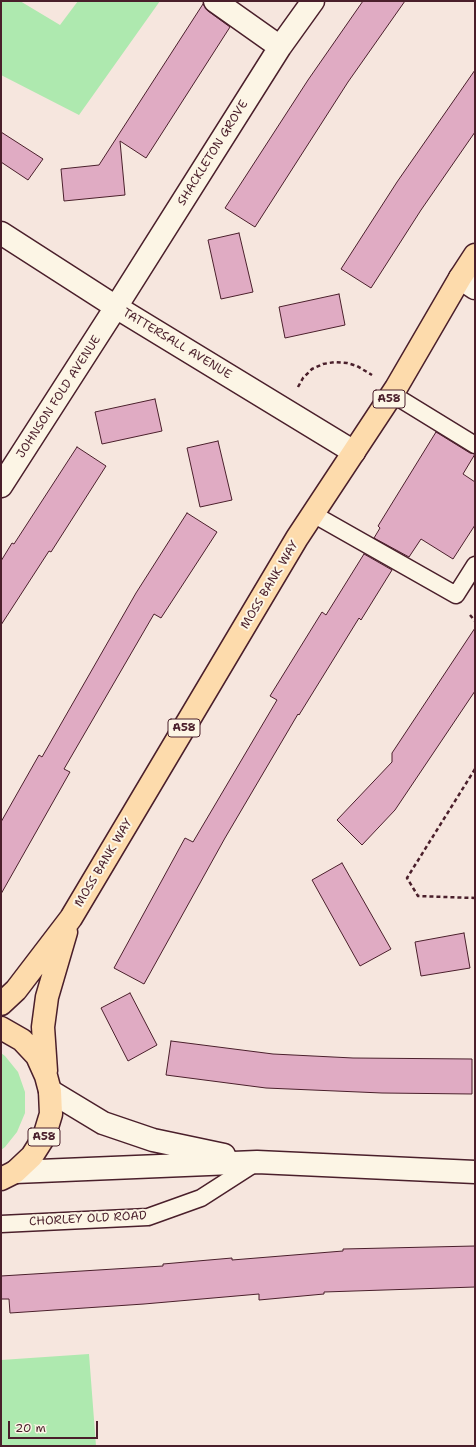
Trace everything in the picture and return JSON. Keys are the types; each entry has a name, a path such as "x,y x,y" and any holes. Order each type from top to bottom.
{"highway":[{"name":"MOSS BANK WAY","path":"1,1004 16,990 71,918 293,545 467,283 475,255"},
{"name":"MOSS BANK WAY","path":"48,1084 43,1027 47,997 71,918"},
{"name":"A58","path":"1,1028 22,1040 36,1056 48,1084 50,1114 44,1137 32,1156 8,1175"}],"street":[{"path":"215,1 280,47"},
{"name":"SHACKLETON GROVE","path":"116,307 280,47 313,1"},
{"name":"TATTERSALL AVENUE","path":"1,233 116,307 354,452"},
{"name":"JOHNSON FOLD AVENUE","path":"1,486 116,307"},
{"path":"48,1084 103,1123 110,1126 153,1140 257,1162"},
{"path":"8,1175 257,1162 475,1172"}],"lane":[{"path":"394,391 475,445"},
{"path":"313,514 456,596 475,565"},
{"name":"CHORLEY OLD ROAD","path":"1,1224 148,1217 201,1198 257,1162"}],"path":[{"path":"284,410 303,378 312,369 324,364 335,362 357,366 394,391"},
{"path":"475,769 406,878 418,896 475,898"}],"green space":[{"path":"1,1 20,1 60,25 78,1 160,1 79,115 1,75"},
{"path":"1,1053 18,1072 25,1092 25,1113 17,1132 1,1150"},
{"path":"89,1354 96,1446 1,1446 1,1360"}],"building":[{"path":"363,1 405,1 348,82 255,227 225,208 308,80"},
{"path":"203,4 208,11 230,27 146,158 120,141 125,195 64,201 61,169 99,165"},
{"path":"475,70 475,132 421,210 371,288 341,269 397,182"},
{"path":"1,132 43,159 28,180 1,162"},
{"path":"239,233 253,292 221,299 208,240"},
{"path":"339,294 345,325 285,338 279,307"},
{"path":"155,399 162,431 102,444 95,412"},
{"path":"436,432 470,453 475,454 463,474 475,482 475,525 453,559 421,539 409,557 374,538 380,528 378,526"},
{"path":"218,441 232,500 200,507 187,448"},
{"path":"77,447 106,466 51,552 49,551 1,625 1,561 12,543 14,544"},
{"path":"187,513 217,532 161,618 154,614 64,769 70,772 1,894 1,822 39,755 42,757 136,593"},
{"path":"364,554 392,570 361,620 359,618 299,715 298,714 225,838 144,984 114,968 185,838 193,842 277,700 270,696 322,612 326,615"},
{"path":"475,628 475,691 395,810 362,845 337,820 392,762 392,753"},
{"path":"342,863 391,949 360,966 312,880"},
{"path":"464,933 470,968 421,976 415,942"},
{"path":"130,993 157,1045 128,1061 101,1008"},
{"path":"171,1041 273,1054 353,1058 472,1059 472,1094 382,1093 266,1088 166,1075"},
{"path":"475,1246 475,1287 324,1292 324,1294 259,1300 259,1294 144,1304 10,1313 9,1299 1,1299 1,1276 163,1266 163,1264 232,1258 232,1260 343,1251 343,1249"}]}
